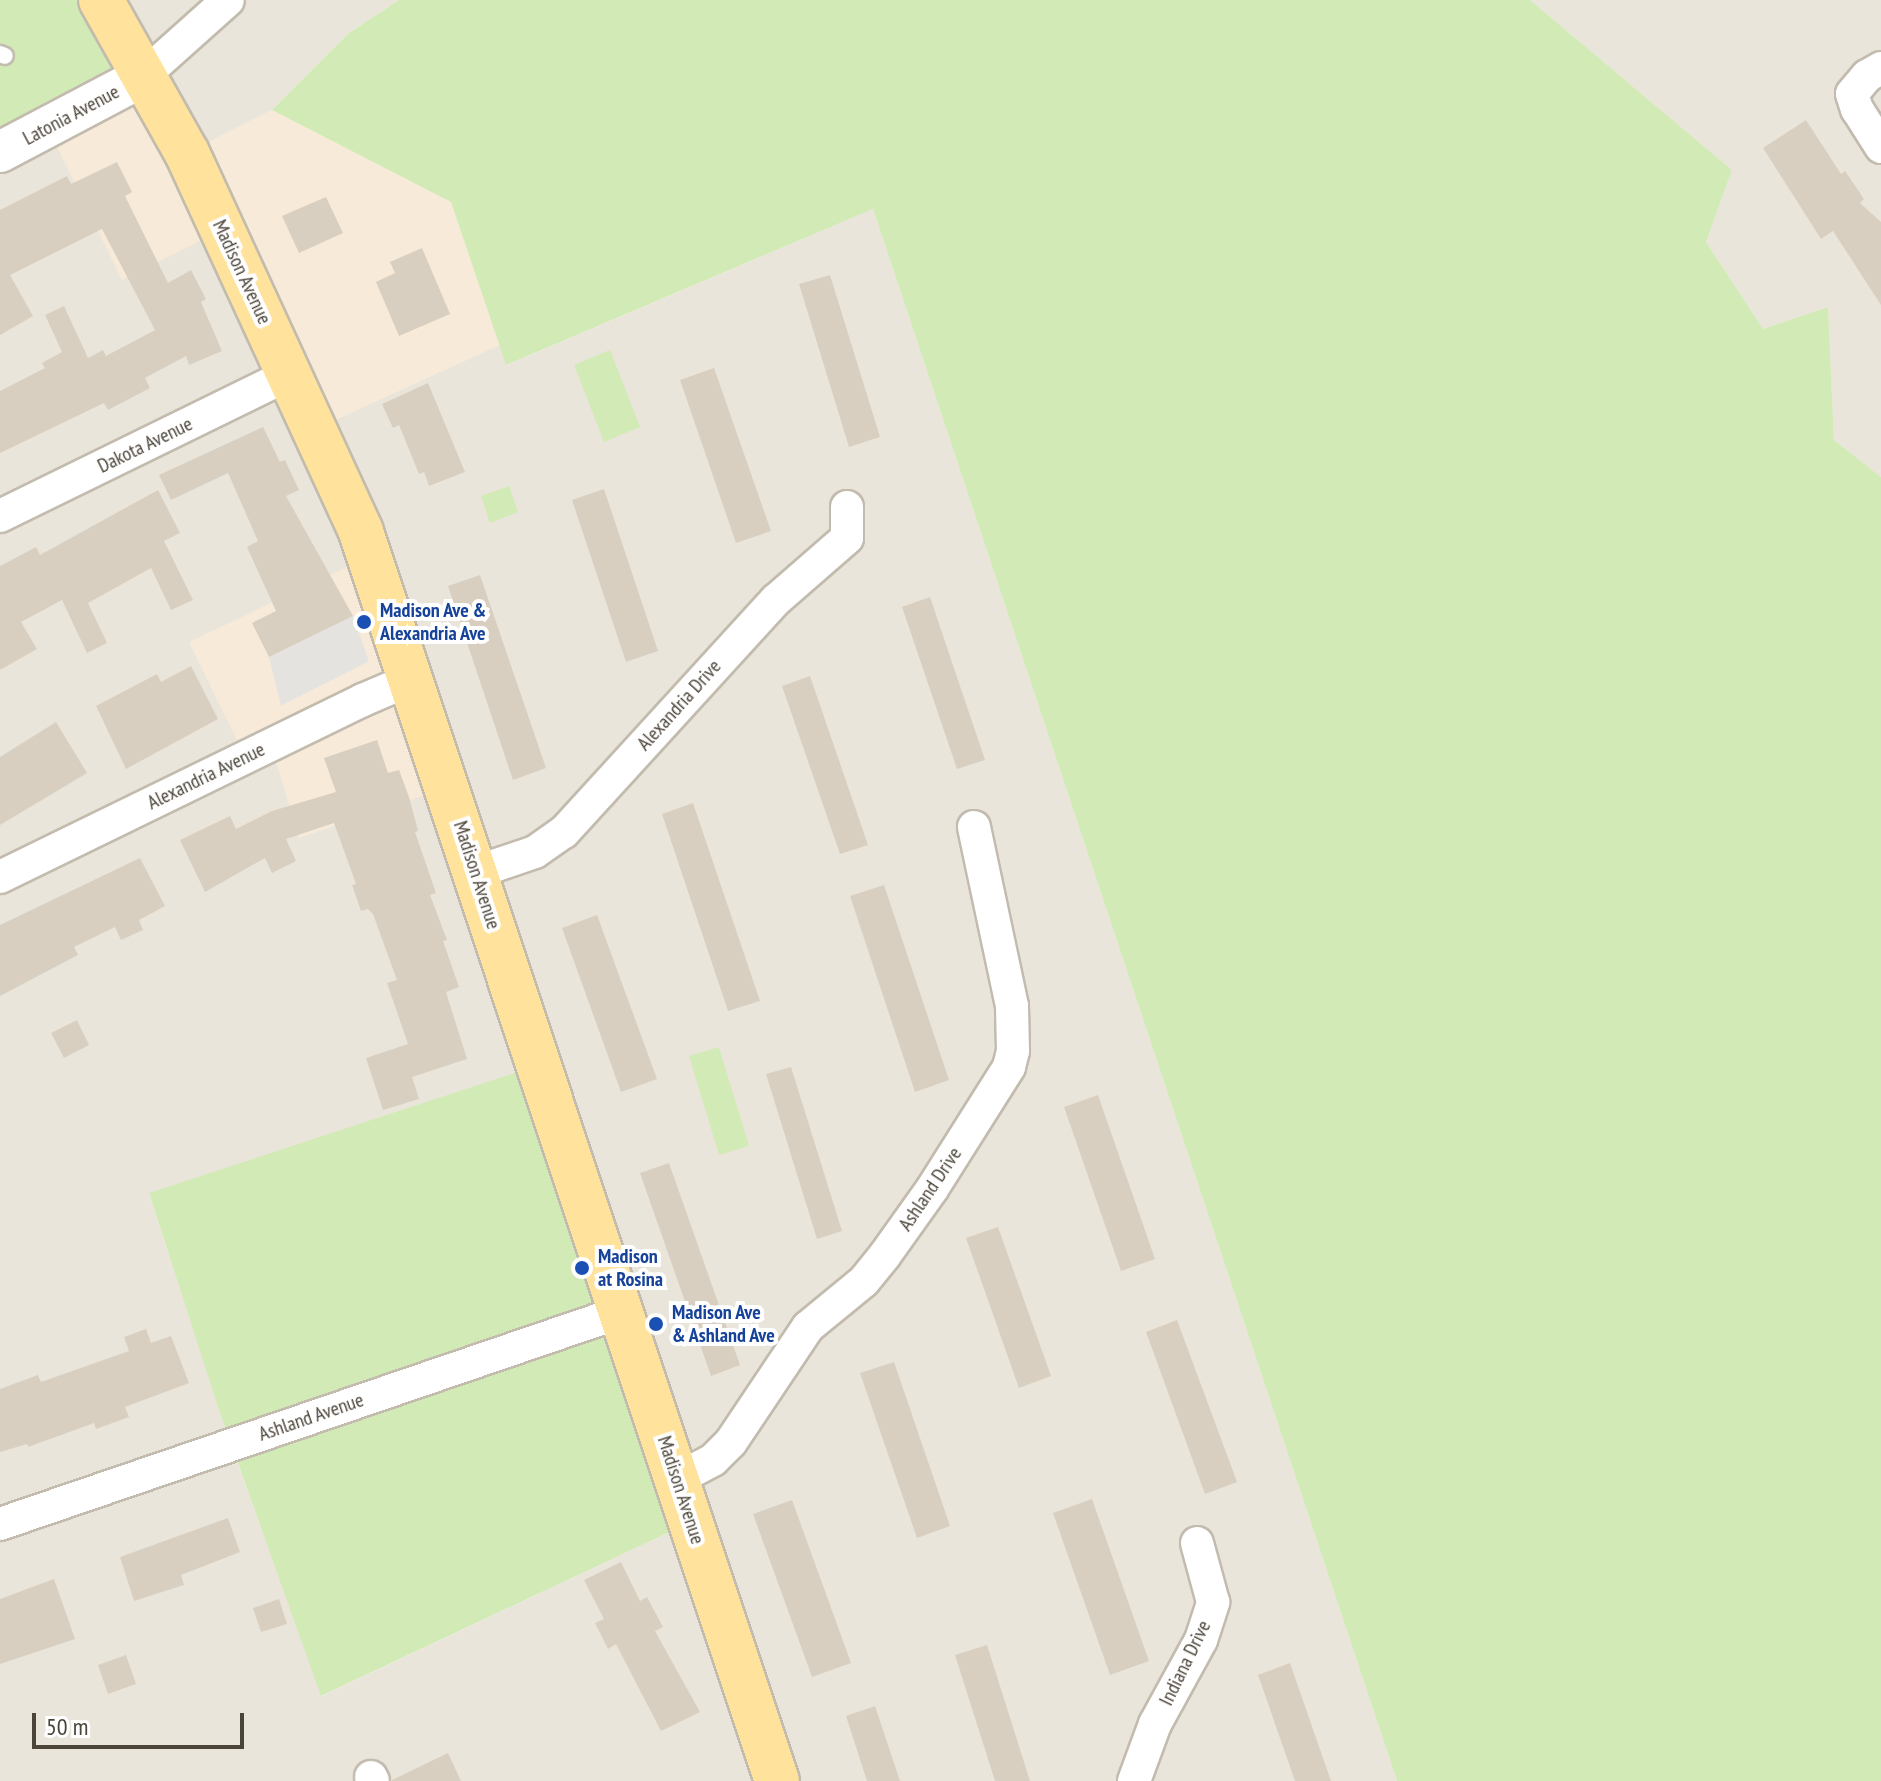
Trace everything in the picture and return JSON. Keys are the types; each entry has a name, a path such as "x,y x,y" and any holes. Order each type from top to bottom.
{"main road":[{"name":"Madison Avenue","path":"101,0 187,153 361,532 777,1781"}],"street":[{"path":"142,77 228,0"},
{"path":"1881,68 1867,76 1852,94 1857,109 1881,147"},
{"name":"Latonia Avenue","path":"0,152 142,77"},
{"name":"Dakota Avenue","path":"0,516 290,374"},
{"name":"Alexandria Drive","path":"476,872 535,852 564,832 776,600 847,538 847,507"},
{"name":"Alexandria Avenue","path":"0,877 412,679"},
{"name":"Ashland Drive","path":"677,1479 713,1460 731,1442 808,1327 864,1281 885,1255 932,1189 1009,1067 1013,1051 1012,1006 974,827"},
{"name":"Ashland Avenue","path":"0,1524 621,1312"},
{"name":"Indiana Drive","path":"1134,1781 1155,1724 1201,1640 1213,1602 1197,1543"}],"shaded area":[{"path":"101,0 399,0 349,33 272,110 187,153"},
{"path":"1530,0 1881,0 1881,477 1834,440 1828,307 1763,329 1706,242 1732,170"},
{"path":"142,77 187,153 272,110 451,202 499,345 315,429 222,230 122,280 48,128"},
{"path":"48,128 223,230 315,429 499,345 507,365 873,209 1397,1781 0,1781 0,152","holes":["540,1065 691,1522 322,1696 231,1445 149,1194"]},
{"path":"370,556 448,787 299,838 271,745 245,757 189,642"},
{"path":"353,616 369,661 281,706 269,657"}],"green space":[{"path":"0,0 101,0 142,77 0,152"},
{"path":"399,0 1530,0 1732,170 1706,242 1763,329 1828,307 1834,440 1881,477 1881,1781 1397,1781 873,209 506,365 451,202 272,110 349,33"},
{"path":"610,350 640,427 604,442 574,365"},
{"path":"509,486 518,512 490,523 481,496"},
{"path":"719,1047 749,1146 719,1155 689,1056"},
{"path":"521,1071 676,1529 321,1696 219,1410 149,1193"}],"building":[{"path":"1806,120 1841,174 1845,171 1864,199 1860,203 1881,222 1881,305 1833,231 1821,239 1763,148"},
{"path":"117,162 132,192 125,196 168,283 191,270 206,299 201,302 222,351 189,365 186,356 145,378 150,388 108,410 104,403 0,453 0,391 45,368 42,363 62,352 45,315 64,306 88,358 103,350 106,356 155,330 102,229 10,275 33,316 0,335 0,210 67,176 71,184"},
{"path":"326,197 343,233 299,253 282,216"},
{"path":"422,248 450,314 399,336 376,282 395,273 390,262"},
{"path":"830,275 880,437 849,447 799,284"},
{"path":"714,368 771,531 736,543 680,380"},
{"path":"428,383 465,472 429,486 424,472 419,474 399,425 393,428 382,404"},
{"path":"263,427 280,462 285,460 299,490 286,496 353,616 269,657 252,623 276,611 247,547 258,541 228,473 171,500 159,475"},
{"path":"604,489 658,651 626,662 572,500"},
{"path":"158,490 180,533 164,541 193,600 171,610 151,568 88,603 107,643 87,653 62,600 21,622 37,649 0,670 0,566 36,547 40,555"},
{"path":"480,575 546,768 513,780 448,586"},
{"path":"930,597 985,760 957,769 902,607"},
{"path":"191,666 218,719 126,769 96,706 157,674 161,682"},
{"path":"810,676 868,845 840,854 782,686"},
{"path":"56,722 87,773 0,825 0,757"},
{"path":"377,740 388,773 399,770 409,797 418,831 415,832 436,893 430,895 447,940 443,941 459,987 446,992 467,1059 412,1077 419,1099 383,1110 366,1058 408,1044 387,983 397,980 373,914 368,909 361,911 352,885 356,884 334,823 286,839 296,861 272,873 265,858 205,892 180,840 230,816 236,829 272,811 336,792 324,758"},
{"path":"693,803 760,1001 728,1011 662,814"},
{"path":"140,858 165,906 139,920 143,930 121,940 115,927 74,947 78,955 0,996 0,925"},
{"path":"884,885 949,1080 915,1092 850,896"},
{"path":"597,915 657,1079 621,1092 562,928"},
{"path":"77,1020 89,1045 64,1058 51,1033"},
{"path":"791,1067 842,1231 817,1239 766,1074"},
{"path":"1098,1095 1155,1259 1121,1271 1064,1107"},
{"path":"669,1163 740,1365 711,1376 640,1173"},
{"path":"998,1227 1051,1376 1019,1388 966,1238"},
{"path":"1177,1320 1237,1482 1205,1494 1146,1332"},
{"path":"146,1329 151,1343 171,1336 189,1383 125,1407 129,1417 96,1429 94,1423 28,1447 27,1444 0,1452 0,1389 38,1375 41,1382 129,1351 124,1337"},
{"path":"894,1362 950,1526 917,1538 860,1373"},
{"path":"1092,1499 1149,1661 1110,1675 1053,1513"},
{"path":"792,1500 851,1663 812,1677 753,1514"},
{"path":"228,1518 240,1552 181,1575 184,1585 134,1601 120,1557"},
{"path":"621,1562 640,1601 647,1597 663,1627 655,1631 700,1712 661,1731 616,1644 608,1649 595,1623 604,1619 584,1580"},
{"path":"54,1579 75,1639 0,1664 0,1599"},
{"path":"279,1599 287,1624 261,1632 253,1608"},
{"path":"987,1645 1030,1781 995,1781 955,1655"},
{"path":"126,1655 136,1684 108,1694 98,1665"},
{"path":"1290,1663 1331,1781 1295,1781 1258,1675"},
{"path":"875,1706 900,1781 867,1781 846,1716"},
{"path":"448,1753 461,1781 392,1781 392,1780"}],"place":[{"name":"Madison Ave & Alexandria Ave","path":"364,622"},
{"name":"Madison at Rosina","path":"582,1268"},
{"name":"Madison Ave & Ashland Ave","path":"656,1324"}]}
